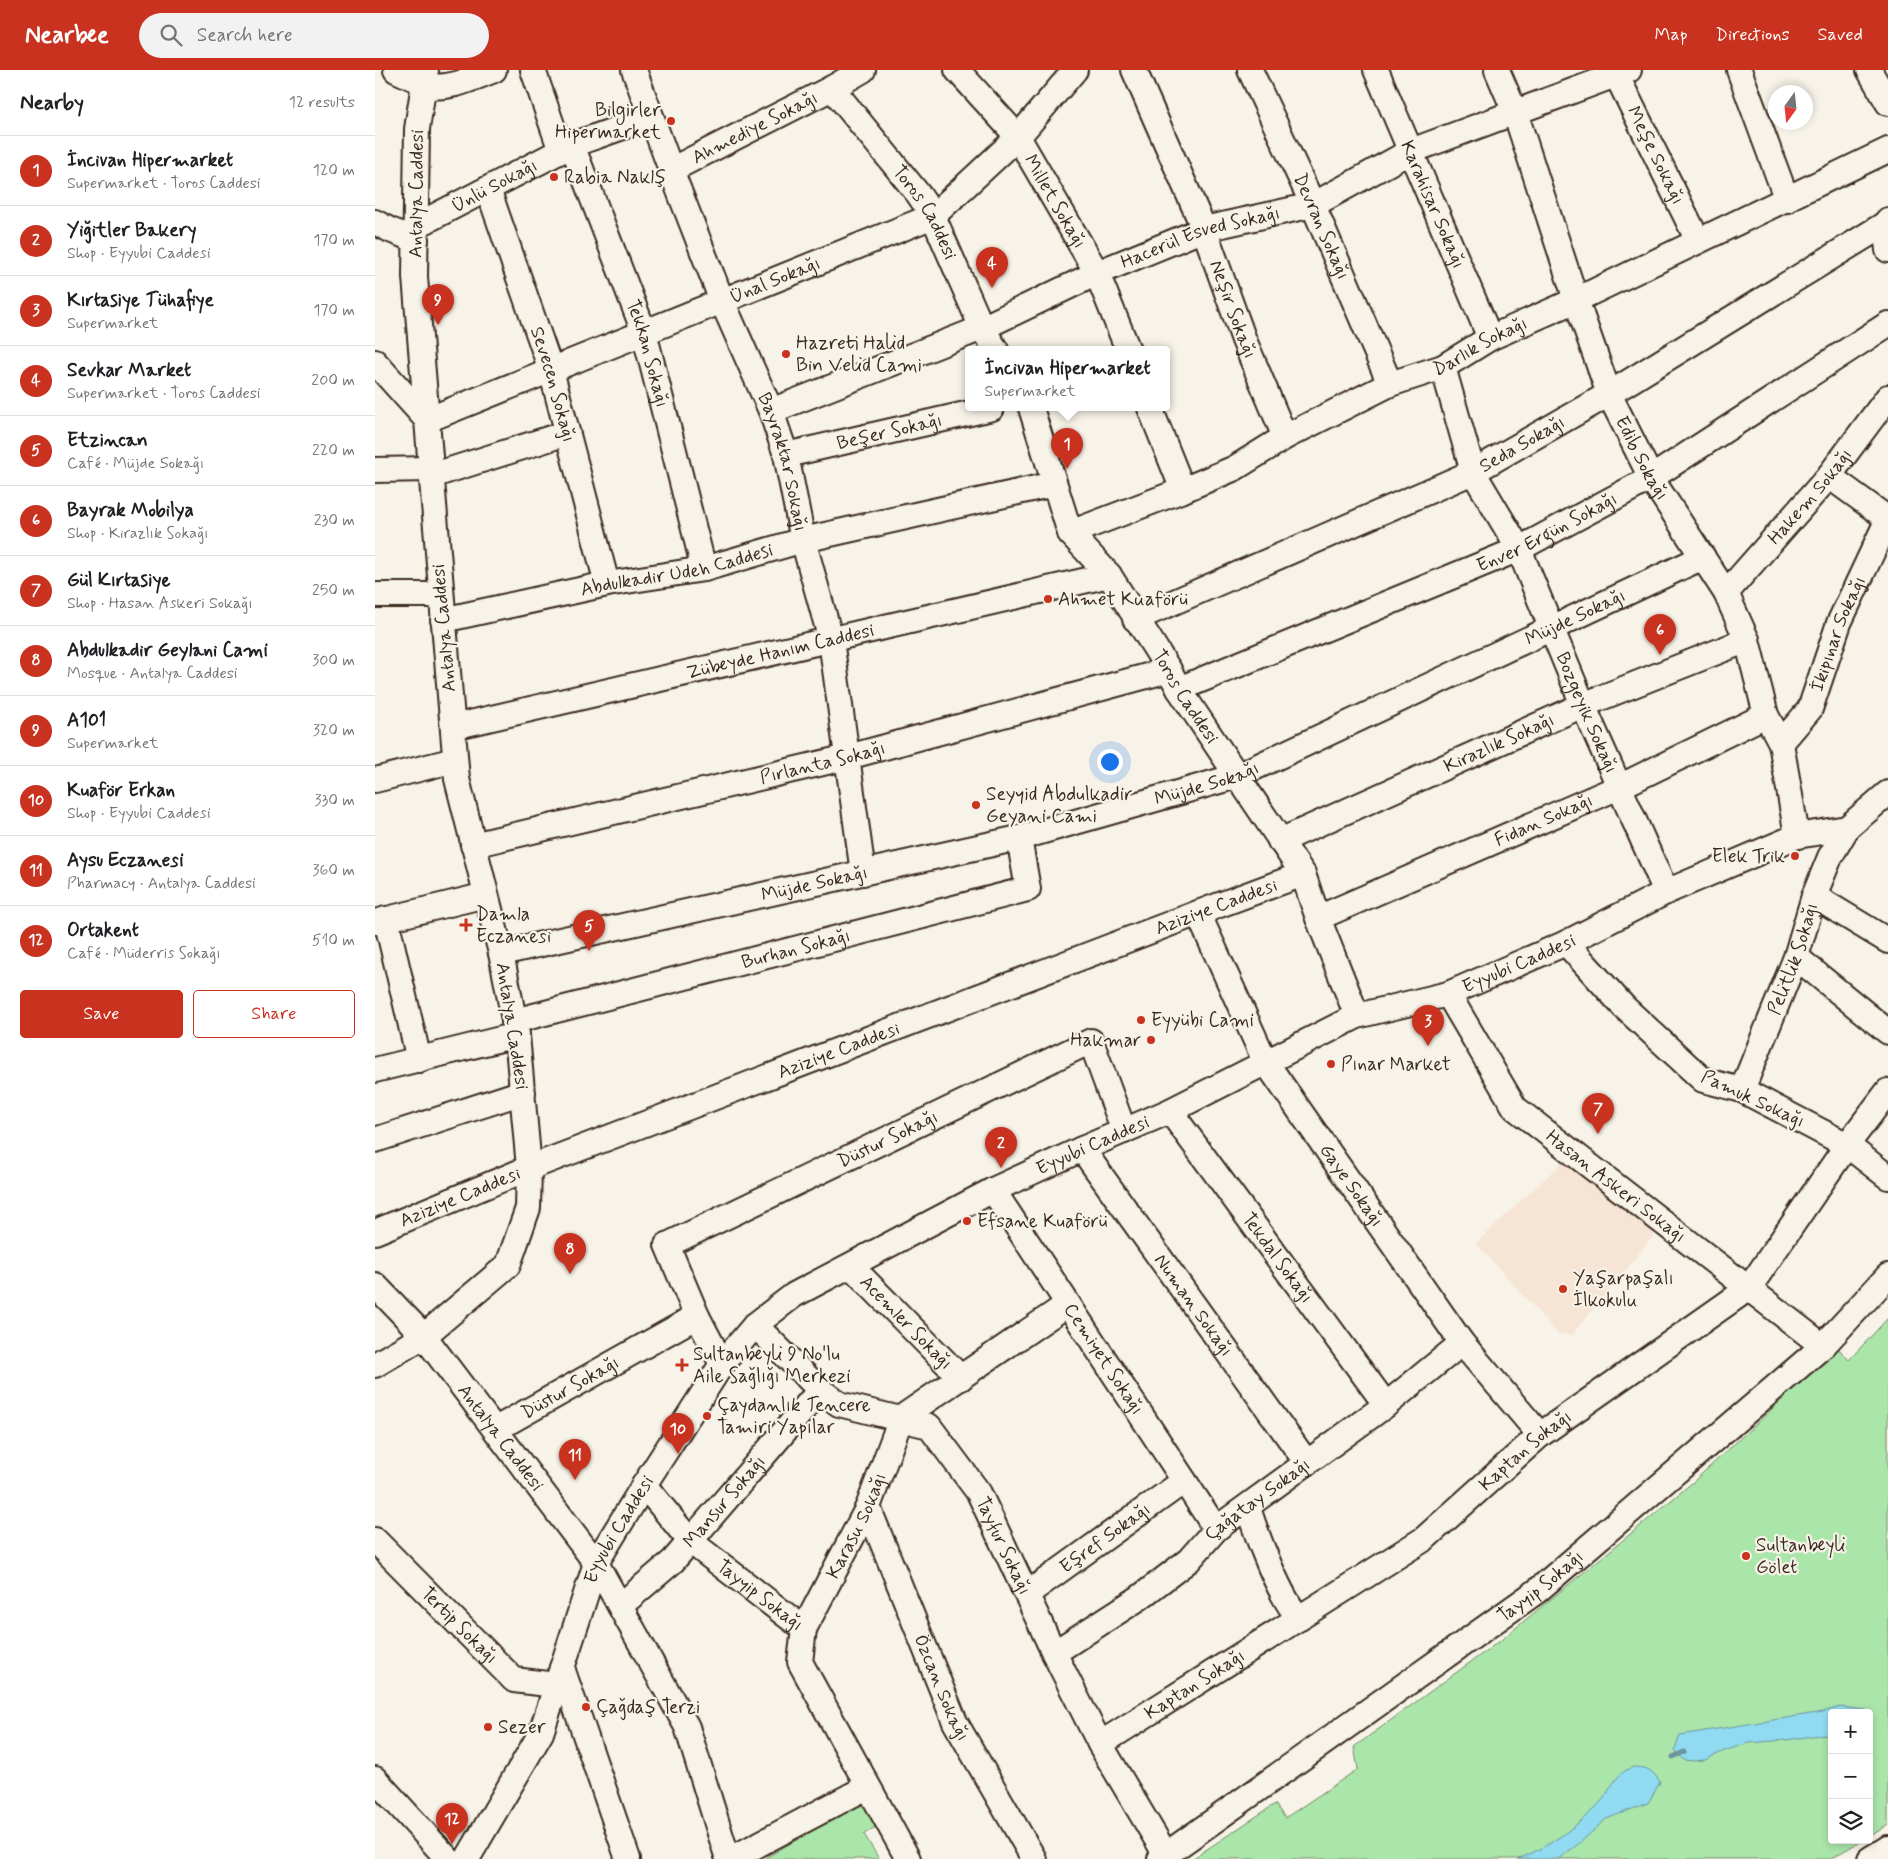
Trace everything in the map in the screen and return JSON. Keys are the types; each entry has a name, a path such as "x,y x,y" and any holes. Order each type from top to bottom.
{"street":[{"path":"396,70 449,86 494,70"},
{"name":"Tekkan Sokağı","path":"533,70 644,332 704,568"},
{"name":"Bayraktar Sokağı","path":"634,70 722,301 771,411 786,455 803,540 831,640 863,873"},
{"name":"Ahmediye Sokağı","path":"671,170 832,88 863,70"},
{"name":"Millet Sokağı","path":"957,70 1018,137 1097,273 1125,346"},
{"name":"Ünal Sokağı","path":"427,420 933,216 1018,137 1075,70"},
{"name":"Neşir Sokağı","path":"1134,70 1204,229 1244,340 1285,437"},
{"name":"Devran Sokağı","path":"1250,70 1313,205 1390,384"},
{"name":"Karahisar Sokağı","path":"1376,70 1490,338"},
{"name":"Edib Sokağı","path":"1497,70 1515,112 1576,300 1609,394 1651,478 1726,593 1747,640 1766,716 1781,743 1797,836"},
{"path":"1739,70 1787,200"},
{"path":"1869,70 1888,103"},
{"name":"Hacerül Esved Sokağı","path":"771,411 981,328 1097,273 1204,229 1313,205 1411,151 1620,72"},
{"name":"Meşe Sokağı","path":"1620,72 1698,241"},
{"name":"Antalya Caddesi","path":"425,80 417,129 415,277 455,760 457,779 501,953 515,1028 523,1092 529,1168 528,1208 508,1266 424,1336 497,1429 596,1562 687,1727 730,1859"},
{"name":"Toros Caddesi","path":"832,88 919,195 933,216 981,328 993,346"},
{"name":"Ünlü Sokağı","path":"416,233 488,189 566,148 651,117"},
{"name":"Darlık Sokağı","path":"1070,533 1235,468 1285,437 1390,384 1443,367 1490,338 1576,300 1888,150"},
{"name":"Sevecen Sokağı","path":"488,189 551,370 607,584"},
{"path":"375,222 390,230 416,233"},
{"path":"1886,222 1888,250"},
{"name":"Seda Sokağı","path":"1135,619 1473,472 1609,394 1886,222"},
{"name":"Enver Ergün Sokağı","path":"1174,679 1519,550 1651,478 1888,324"},
{"path":"375,362 427,420"},
{"name":"Bozgeyik Sokağı","path":"1443,367 1473,472 1519,550 1583,705 1666,892"},
{"name":"Hakem Sokağı","path":"1726,593 1829,476 1888,397"},
{"name":"Beşer Sokağı","path":"786,455 980,411"},
{"name":"Toros Caddesi","path":"1032,411 1070,533 1109,575 1135,619 1303,874 1318,918 1357,1016"},
{"path":"1151,411 1183,490"},
{"path":"375,470 431,473 567,433"},
{"path":"1829,476 1888,519"},
{"name":"Abdulkadir Udeh Caddesi","path":"443,620 607,584 704,568 803,540 1054,484"},
{"name":"İkipınar Sokağı","path":"1781,743 1810,709 1839,623 1888,519"},
{"name":"Müjde Sokağı","path":"501,953 1019,838 1237,776 1703,557"},
{"name":"Zübeyde Hanım Caddesi","path":"453,727 1109,575"},
{"path":"375,596 441,595"},
{"name":"Kirazlık Sokağı","path":"1280,841 1583,705 1747,640"},
{"name":"Pırlanta Sokağı","path":"473,845 1174,679"},
{"name":"Fidan Sokağı","path":"1318,918 1619,787 1766,716"},
{"path":"375,780 455,760"},
{"path":"1847,828 1888,793"},
{"name":"Eyyubi Caddesi","path":"467,1859 541,1733 596,1562 721,1364 755,1325 794,1295 993,1190 1170,1111 1357,1016 1448,994 1566,943 1666,892 1797,836 1847,828"},
{"name":"Pelitlik Sokağı","path":"1742,1090 1796,957 1814,896 1831,857 1847,828"},
{"name":"Burhan Sokağı","path":"515,1028 1028,889 1019,838"},
{"name":"Aziziye Caddesi","path":"375,1232 529,1168 1303,874"},
{"path":"419,1060 381,920 486,895"},
{"path":"1814,896 1888,941"},
{"name":"Gaye Sokağı","path":"1198,913 1265,1062 1462,1344 1540,1435"},
{"name":"Pamuk Sokağı","path":"1566,943 1624,1007 1703,1080 1742,1090 1847,1145 1888,1177"},
{"path":"1796,957 1888,1032"},
{"name":"Hasan Askeri Sokağı","path":"1448,994 1515,1108 1823,1346"},
{"path":"375,1070 419,1060 515,1028"},
{"name":"Düstur Sokağı","path":"721,1364 697,1316 667,1245 1091,1041 1125,1131"},
{"name":"Kaptan Sokağı","path":"1100,1744 1424,1539 1540,1435 1749,1288 1847,1145 1888,1091"},
{"path":"375,1140 523,1092"},
{"name":"Tekdal Sokağı","path":"1170,1111 1387,1405"},
{"name":"Numan Sokağı","path":"1082,1149 1307,1463"},
{"name":"Cemiyet Sokağı","path":"993,1190 1216,1530"},
{"name":"Acemler Sokağı","path":"851,1266 961,1378"},
{"name":"Tayyip Sokağı","path":"1163,1857 1537,1591 1823,1346 1888,1276"},
{"path":"375,1285 424,1336 375,1365"},
{"path":"901,1418 1068,1304"},
{"name":"Düstur Sokağı","path":"497,1429 697,1316"},
{"name":"Tayfur Sokağı","path":"755,1325 820,1390 839,1404 929,1426 979,1493 1054,1653 1100,1744 1163,1857"},
{"name":"Çağatay Sokağı","path":"1054,1653 1139,1598 1189,1560 1216,1530 1387,1405 1462,1344"},
{"name":"Mansur Sokağı","path":"619,1606 673,1561 820,1390"},
{"name":"Karasu Sokağı","path":"804,1629 868,1507 901,1418"},
{"name":"Eşref Sokağı","path":"1027,1594 1183,1481"},
{"name":"Tayyip Sokağı","path":"643,1485 690,1541 804,1629 800,1662 908,1859"},
{"name":"Özcan Sokağı","path":"868,1507 955,1722 1034,1859"},
{"path":"1248,1508 1281,1589 1299,1618"},
{"name":"Tertip Sokağı","path":"375,1540 513,1680 559,1676"},
{"path":"559,1676 628,1859"},
{"path":"375,1779 448,1859"},
{"path":"730,1859 867,1787"},
{"path":"1870,1859 1888,1848"}],"shaded area":[{"name":"Yaşarpaşalı İlkokulu","path":"1565,1160 1658,1230 1572,1335 1558,1334 1476,1243"}],"green space":[{"name":"Sultanbeyli Gölet","path":"1888,1318 1888,1825 1873,1834 1873,1709 1828,1709 1828,1844 1856,1844 1830,1859 1192,1859 1275,1804 1285,1818 1358,1769 1354,1747 1501,1640 1645,1522 1693,1482 1838,1348 1849,1360"},
{"path":"858,1805 868,1810 879,1825 864,1834 879,1859 764,1859 850,1808"}],"water":[{"path":"1840,1707 1857,1709 1833,1709"},
{"path":"1828,1711 1828,1734 1749,1743 1724,1751 1705,1760 1684,1760 1675,1750 1680,1735"},
{"path":"1633,1767 1649,1770 1660,1782 1648,1803 1606,1819 1581,1842 1558,1859 1518,1859 1560,1837 1579,1822 1597,1806 1617,1778"}],"waterway":[{"path":"1673,1757 1684,1752"}],"place":[{"name":"Bilgirler Hipermarket","path":"671,121"},
{"name":"Rabia Naklş","path":"554,177"},
{"name":"Sevkar Market","path":"992,288"},
{"name":"A101","path":"438,325"},
{"name":"Hazreti Halid Bin Velid Cami","path":"786,354"},
{"name":"İncivan Hipermarket","path":"1067,469"},
{"name":"Ahmet Kuaförü","path":"1048,599"},
{"name":"Bayrak Mobilya","path":"1660,655"},
{"name":"Seyyid Abdulkadir Geyani Cami","path":"976,805"},
{"name":"Elek Trik","path":"1795,856"},
{"name":"Damla Eczanesi","path":"466,925"},
{"name":"Etzincan","path":"589,951"},
{"name":"Eyyübi Cami","path":"1141,1020"},
{"name":"Hakmar","path":"1151,1040"},
{"name":"Kırtasiye Tühafiye","path":"1428,1046"},
{"name":"Pınar Market","path":"1331,1064"},
{"name":"Gül Kırtasiye","path":"1598,1134"},
{"name":"Yiğitler Bakery","path":"1001,1168"},
{"name":"Efsane Kuaförü","path":"967,1221"},
{"name":"Abdulkadir Geylani Cami","path":"570,1274"},
{"name":"Yaşarpaşalı İlkokulu","path":"1563,1289"},
{"name":"Sultanbeyli 9 No'lu Aile Sağlığı Merkezi","path":"682,1365"},
{"name":"Çaydanlık Tencere Tamiri Yapılar","path":"707,1416"},
{"name":"Kuaför Erkan","path":"678,1454"},
{"name":"Aysu Eczanesi","path":"575,1480"},
{"name":"Sultanbeyli Gölet","path":"1746,1556"},
{"name":"Çağdaş Terzi","path":"586,1707"},
{"name":"Sezer","path":"488,1727"},
{"name":"Ortakent","path":"452,1844"}]}
